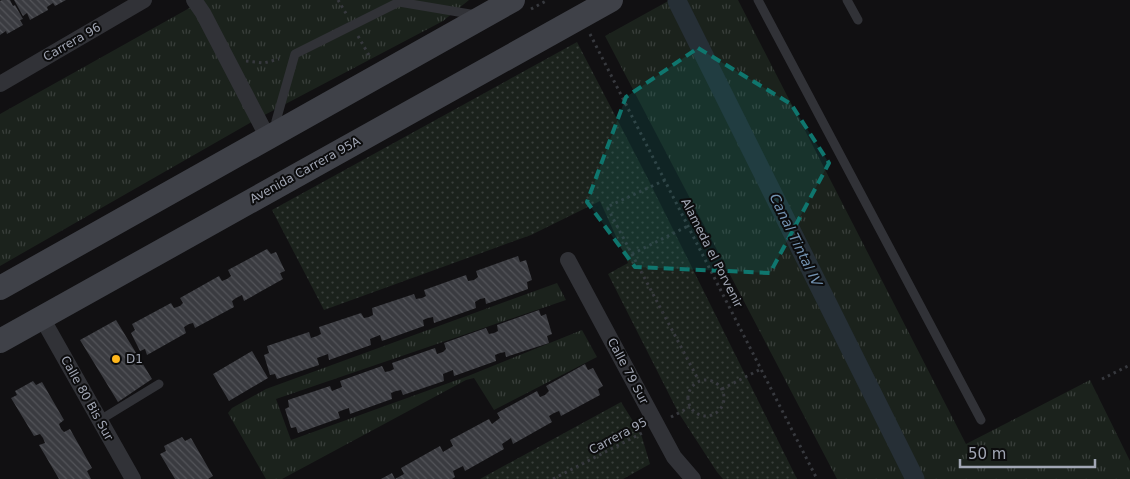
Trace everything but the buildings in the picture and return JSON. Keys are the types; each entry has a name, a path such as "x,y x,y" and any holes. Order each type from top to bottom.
{"main road":[{"path":"0,288 513,0"},
{"name":"Avenida Carrera 95A","path":"0,341 611,0"}],"street":[{"name":"Carrera 96","path":"0,84 144,0"},
{"path":"194,0 203,12 271,135"},
{"name":"Calle 79 Sur","path":"568,260 674,457 693,479"},
{"name":"Calle 80 Bis Sur","path":"42,318 133,479"}],"lane":[{"path":"758,0 981,420"},
{"path":"847,0 858,20"},
{"path":"271,135 295,54 399,2 483,17"},
{"path":"100,420 159,384"}],"path":[{"name":"Alameda el Porvenir","path":"591,34 817,479"},
{"path":"244,61 264,63 295,54"},
{"path":"665,180 607,207 699,381"},
{"path":"632,254 688,226"},
{"path":"1102,379 1130,365"},
{"path":"722,389 761,369"},
{"path":"711,380 722,389 724,404 717,413 705,416 699,415 690,407 688,395 699,381 711,380"},
{"name":"Carrera 95","path":"554,479 690,407"}],"highlighted area":[{"path":"698,48 791,104 829,163 770,273 635,267 587,202 626,97"}],"green space":[{"path":"190,0 469,0 443,21 257,119 0,266 0,114 193,6"},
{"path":"670,0 738,0 966,444 1090,380 1130,461 1130,479 837,479 605,36"},
{"path":"577,42 647,177 797,479 723,479 717,472 678,412 608,274 628,263 600,201 531,235 324,310 272,210"},
{"path":"557,283 566,300 276,399 291,440 468,376 582,330 597,357 494,410 474,378 466,380 282,479 266,479 228,413 232,408 266,389"},
{"path":"621,402 641,434 650,464 623,479 480,479"}],"waterway":[{"name":"Canal Tintal IV","path":"677,1 915,479"}],"place":[{"name":"D1","path":"116,359"}]}
